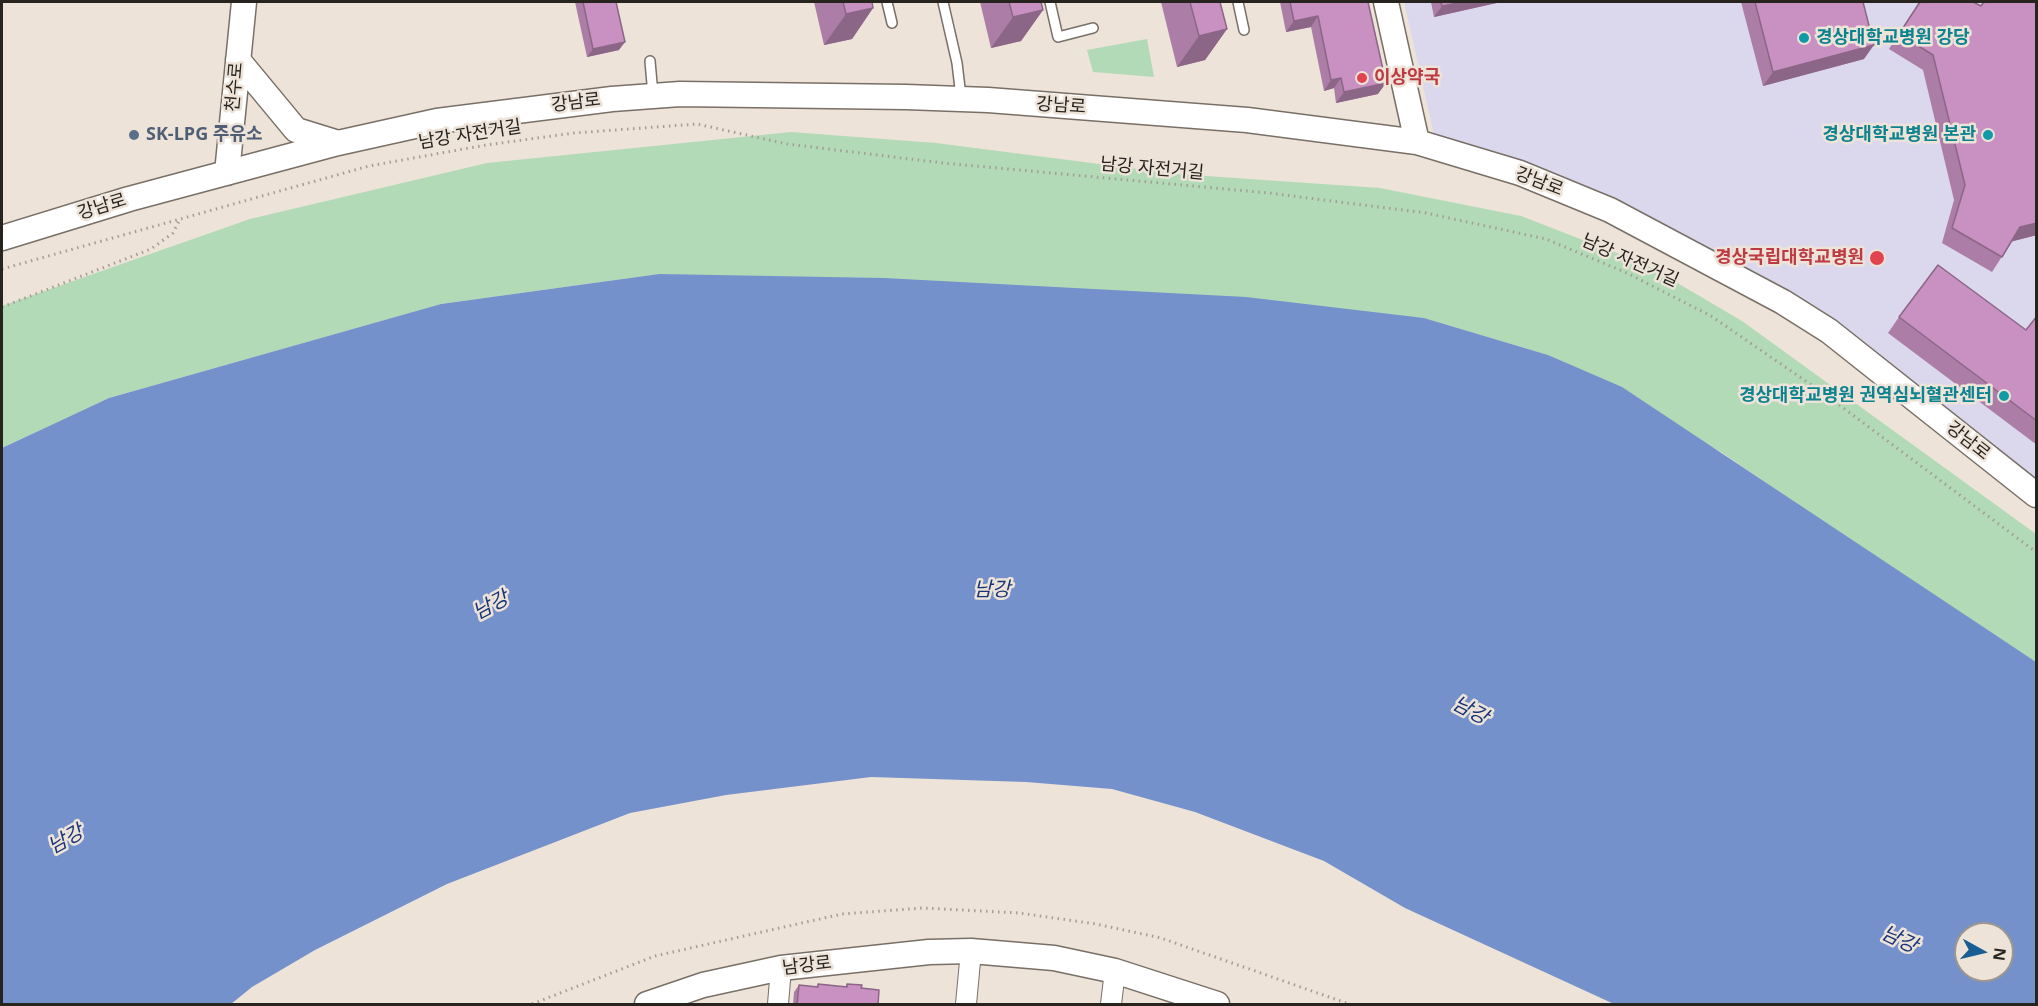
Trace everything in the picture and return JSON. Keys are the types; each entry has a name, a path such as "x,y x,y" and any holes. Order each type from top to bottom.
{"street":[{"name":"천수로","path":"227,173 244,2"},
{"path":"1386,2 1418,142"},
{"path":"238,60 296,130 338,143"},
{"name":"강남로","path":"2,238 129,199 338,143 437,121 513,110 653,95 961,99 1247,120 1418,142 1520,173 1610,210 1783,302 1829,331 2037,495"},
{"path":"966,1005 971,951"},
{"name":"남강로","path":"647,1005 703,985 781,969 929,952 971,951 1054,958 1115,971 1217,1005"},
{"path":"778,1005 781,969"},
{"path":"1111,1005 1115,971"}],"lane":[{"path":"887,2 892,23"},
{"path":"943,2 957,63 961,99"},
{"path":"1050,2 1058,37 1093,28"},
{"path":"1238,2 1244,30"},
{"path":"650,61 653,95"}],"path":[{"name":"남강 자전거길","path":"2,269 369,166 486,145 574,133 697,124 787,144 944,163 1269,193 1426,213 1546,239 1628,273 1711,315 1826,395 2037,552"},
{"path":"2,307 151,249 174,233 180,219"}],"shaded area":[{"name":"경상국립대학교병원","path":"1404,2 2036,2 2036,482 1822,314 1435,139"}],"green space":[{"path":"1147,39 1154,77 1093,72 1087,50"},
{"path":"791,132 936,143 1177,174 1380,188 1521,216 1645,264 1742,321 2036,534 2036,662 1905,577 1721,452 1548,355 1424,318 659,274 441,304 109,398 2,448 2,306 250,219 487,163"}],"water":[{"name":"남강","path":"659,274 884,278 1246,297 1424,318 1548,355 1622,387 2036,662 2036,1004 1614,1004 1405,908 1324,861 1195,812 1112,789 1026,782 871,777 726,795 630,813 447,884 315,950 252,987 231,1004 2,1004 2,448 109,398 441,304"}],"building":[{"path":"583,2 616,2 625,42 593,49"},
{"path":"843,2 872,2 873,8 846,14"},
{"path":"1009,2 1041,2 1043,10 1013,17"},
{"path":"1190,2 1220,2 1227,29 1199,36"},
{"path":"1290,2 1368,2 1386,83 1344,92 1341,78 1331,80 1318,16 1294,21"},
{"path":"1441,2 1463,2 1442,6"},
{"name":"경상대학교병원 강당","path":"1755,2 1863,2 1874,45 1773,72"},
{"name":"경상대학교병원 본관","path":"1920,2 1973,2 1981,6 1984,2 2037,2 2037,223 2020,227 2002,257 1952,228 1965,185 1933,55 1899,34"},
{"name":"경상대학교병원 권역심뇌혈관센터","path":"1938,265 2026,330 2037,316 2037,421 1899,317"},
{"path":"818,984 847,987 847,984 862,985 861,988 879,990 878,1005 797,1005 799,985 818,987"}],"place":[{"name":"경상대학교병원 강당","path":"1804,38"},
{"name":"이상약국","path":"1362,78"},
{"name":"SK-LPG 주유소","path":"134,135"},
{"name":"경상대학교병원 본관","path":"1988,135"},
{"name":"경상국립대학교병원","path":"1877,258"},
{"name":"경상대학교병원 권역심뇌혈관센터","path":"2004,396"}]}
